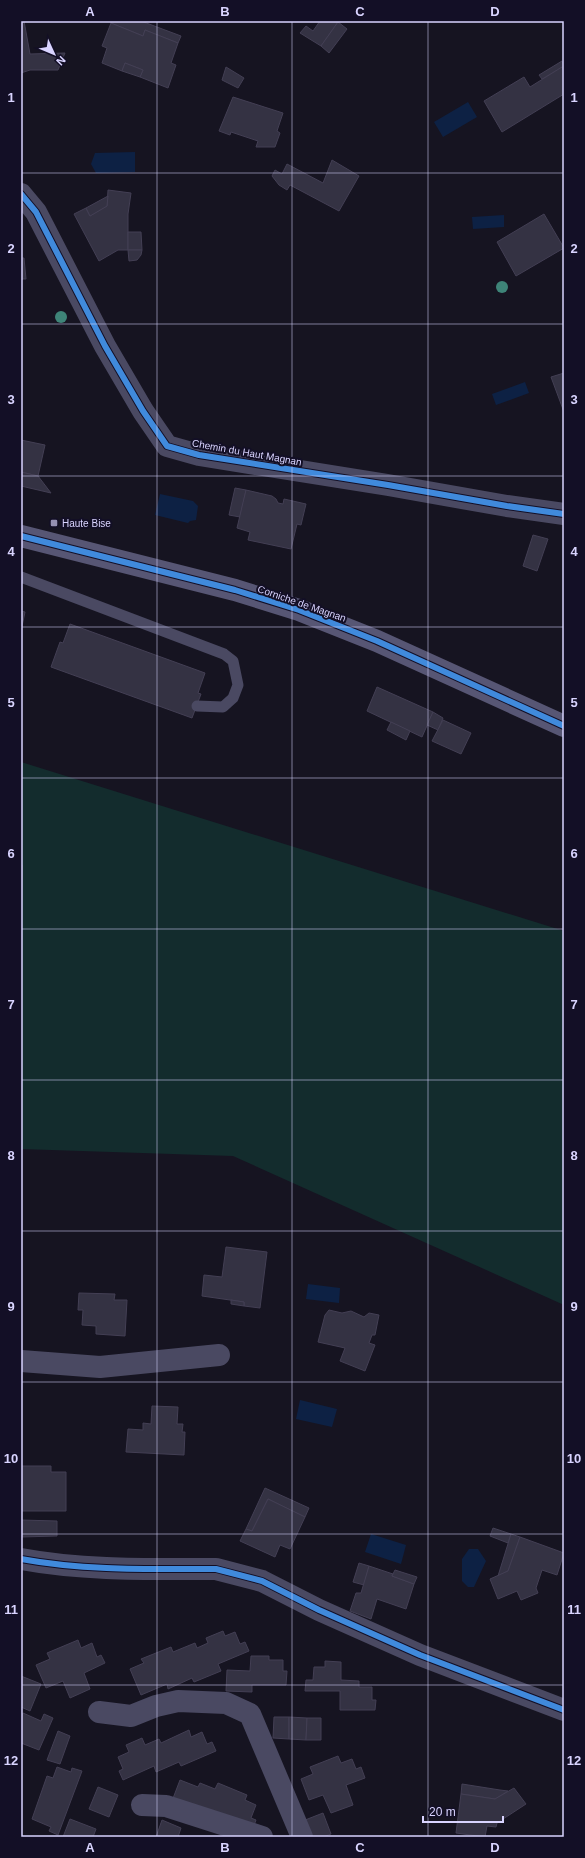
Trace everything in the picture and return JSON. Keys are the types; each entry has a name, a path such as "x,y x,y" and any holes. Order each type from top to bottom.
{"street":[{"name":"Chemin du Haut Magnan","path":"21,194 36,212 105,346 143,411 167,446 199,455 221,459 564,514"},
{"name":"Corniche de Magnan","path":"21,536 234,590 299,610 376,641 564,726"},
{"path":"21,1361 100,1367 219,1355"},
{"path":"21,1559 96,1569 216,1569 235,1573 262,1581 319,1610 420,1655 564,1710"},
{"path":"99,1712 131,1716 156,1706 178,1700 226,1703 250,1714 302,1837"},
{"path":"142,1805 166,1806 262,1837"}],"lane":[{"path":"21,577 224,654 233,661 237,673 238,685 233,698 223,707 197,706"}],"green space":[{"path":"21,762 564,931 564,1305 233,1156 21,1149"}],"water":[{"path":"468,102 477,117 443,137 434,122"},
{"path":"135,152 135,172 96,173 91,164 95,153"},
{"path":"504,215 504,227 473,229 472,217"},
{"path":"525,382 529,393 496,405 492,394"},
{"path":"160,494 193,501 198,506 196,520 188,523 155,515"},
{"path":"308,1284 340,1288 339,1303 306,1299"},
{"path":"300,1400 337,1409 332,1427 296,1419"},
{"path":"371,1534 406,1545 401,1564 365,1552"},
{"path":"469,1549 478,1549 486,1561 474,1587 468,1587 462,1581 462,1559"}],"building":[{"path":"21,21 24,21 30,54 65,53 58,70 30,70 21,73"},
{"path":"111,21 141,21 181,36 178,43 145,30 143,36 111,23"},
{"path":"320,21 338,22 321,46 300,33 306,26 313,31"},
{"path":"338,22 347,29 329,53 321,46"},
{"path":"111,23 143,36 145,30 178,43 171,63 176,65 168,88 140,77 143,70 125,63 122,71 102,63 107,48 102,46"},
{"path":"562,61 564,66 542,79 539,75"},
{"path":"125,63 143,70 140,77 122,71"},
{"path":"226,67 244,78 238,88 222,80"},
{"path":"562,67 564,71 564,94 502,132 484,101 524,77 530,87"},
{"path":"233,97 283,113 277,131 280,133 275,147 256,147 258,141 231,132 230,135 219,131"},
{"path":"332,160 359,176 339,211 290,185 287,190 279,185 272,176 275,170 282,174 287,164 323,183"},
{"path":"108,190 131,193 128,214 128,250 118,250 99,261 74,214 86,208 90,216 107,206"},
{"path":"108,196 107,206 90,216 86,208"},
{"path":"544,214 564,248 516,276 497,242"},
{"path":"128,232 141,232 142,250 128,250"},
{"path":"128,250 142,250 141,255 137,260 129,261"},
{"path":"21,258 24,258 26,279 21,279"},
{"path":"564,373 564,412 551,377"},
{"path":"21,440 45,445 38,476 21,472"},
{"path":"21,472 38,476 51,493 21,486"},
{"path":"235,488 246,490 240,517 229,515"},
{"path":"246,490 272,496 278,503 283,504 284,499 306,504 301,525 297,524 291,549 248,540 250,532 237,528"},
{"path":"533,535 548,539 537,571 523,566"},
{"path":"21,611 25,612 21,631"},
{"path":"70,624 205,673 198,693 201,694 192,718 51,667 60,642 63,643"},
{"path":"377,687 433,712 422,737 367,711"},
{"path":"433,712 443,718 438,730 427,725"},
{"path":"443,720 471,733 461,754 432,741"},
{"path":"391,722 410,731 406,740 387,730"},
{"path":"21,865 22,865 21,940"},
{"path":"226,1247 267,1252 260,1308 244,1306 244,1302 202,1296 204,1275 222,1277"},
{"path":"79,1293 115,1294 114,1300 127,1300 125,1336 96,1334 96,1326 82,1325 83,1310 78,1310"},
{"path":"231,1300 244,1302 244,1306 231,1304"},
{"path":"329,1310 342,1313 351,1311 364,1317 369,1313 379,1315 375,1335 372,1335 369,1343 375,1345 365,1371 340,1361 345,1348 318,1342 325,1315"},
{"path":"152,1406 178,1407 177,1424 183,1424 182,1432 185,1432 184,1455 126,1452 128,1429 143,1430 143,1423 151,1424"},
{"path":"21,1466 51,1466 51,1472 66,1472 66,1511 21,1511"},
{"path":"265,1488 309,1508 305,1517 268,1499 252,1531 246,1529"},
{"path":"268,1499 305,1517 290,1549 280,1545 275,1557 240,1541 246,1529 252,1531"},
{"path":"21,1520 57,1521 57,1536 21,1537"},
{"path":"493,1528 511,1534 508,1543 490,1536"},
{"path":"511,1534 520,1537 508,1571 498,1576"},
{"path":"520,1537 564,1553 557,1575 542,1570 536,1588 538,1593 521,1600 517,1591 498,1599 490,1579 508,1571"},
{"path":"359,1563 369,1566 364,1585 353,1582"},
{"path":"369,1566 393,1574 392,1576 414,1584 406,1609 377,1599 371,1619 350,1611 356,1593 361,1593"},
{"path":"395,1570 417,1577 414,1584 392,1576"},
{"path":"223,1631 225,1636 235,1632 240,1644 245,1642 249,1651 218,1664 221,1671 194,1682 192,1678 168,1689 167,1684 141,1695 130,1669 144,1663 141,1659 171,1647 173,1652 195,1643 197,1648 208,1643 206,1638"},
{"path":"78,1640 81,1648 92,1643 97,1657 101,1655 105,1663 84,1673 90,1689 70,1698 63,1681 46,1688 36,1665 50,1659 47,1653"},
{"path":"251,1656 269,1656 269,1660 283,1660 283,1671 287,1671 286,1685 252,1685 252,1692 226,1691 227,1670 250,1671"},
{"path":"325,1661 341,1662 341,1680 359,1681 359,1687 372,1687 372,1700 376,1700 375,1710 340,1710 340,1691 305,1691 306,1680 313,1680 314,1667 325,1667"},
{"path":"21,1676 41,1684 30,1711 21,1707"},
{"path":"23,1713 41,1721 44,1714 53,1718 39,1750 21,1743 21,1718"},
{"path":"274,1717 289,1717 289,1739 273,1738"},
{"path":"289,1717 307,1718 306,1740 289,1739"},
{"path":"307,1718 321,1718 321,1740 306,1740"},
{"path":"189,1730 191,1737 202,1732 207,1744 212,1742 216,1751 181,1766 179,1762 156,1772 154,1766 123,1780 119,1771 123,1769 118,1757 129,1752 126,1745 142,1738 145,1745 159,1739 161,1743"},
{"path":"58,1731 70,1736 60,1764 47,1760"},
{"path":"338,1756 341,1763 352,1759 356,1769 361,1767 365,1778 346,1785 353,1805 331,1813 323,1795 309,1800 301,1779 313,1774 310,1767"},
{"path":"57,1767 71,1772 72,1768 82,1771 58,1835 49,1831 51,1827 32,1819 47,1776 53,1778"},
{"path":"180,1780 198,1787 200,1783 215,1789 218,1783 247,1795 245,1800 256,1805 251,1818 256,1820 253,1828 172,1801"},
{"path":"462,1784 508,1791 495,1799 461,1794"},
{"path":"98,1787 118,1795 109,1817 89,1809"},
{"path":"514,1788 526,1804 497,1823 496,1827 487,1826 485,1837 456,1833 461,1794 495,1799"},
{"path":"323,1813 331,1834 323,1837 306,1837 300,1822"},
{"path":"70,1819 96,1829 93,1837 63,1837"},
{"path":"162,1820 181,1828 178,1837 156,1837"}],"cycle path":[{"path":"21,194 36,212 105,346 143,411 167,446 199,455 564,514"},
{"path":"21,536 235,590 299,610 377,641 564,726"},
{"path":"21,1559 70,1566 143,1569 216,1569 262,1581 319,1610 420,1655 564,1710"}],"place":[{"name":"Haute Bise","path":"54,523"}]}
